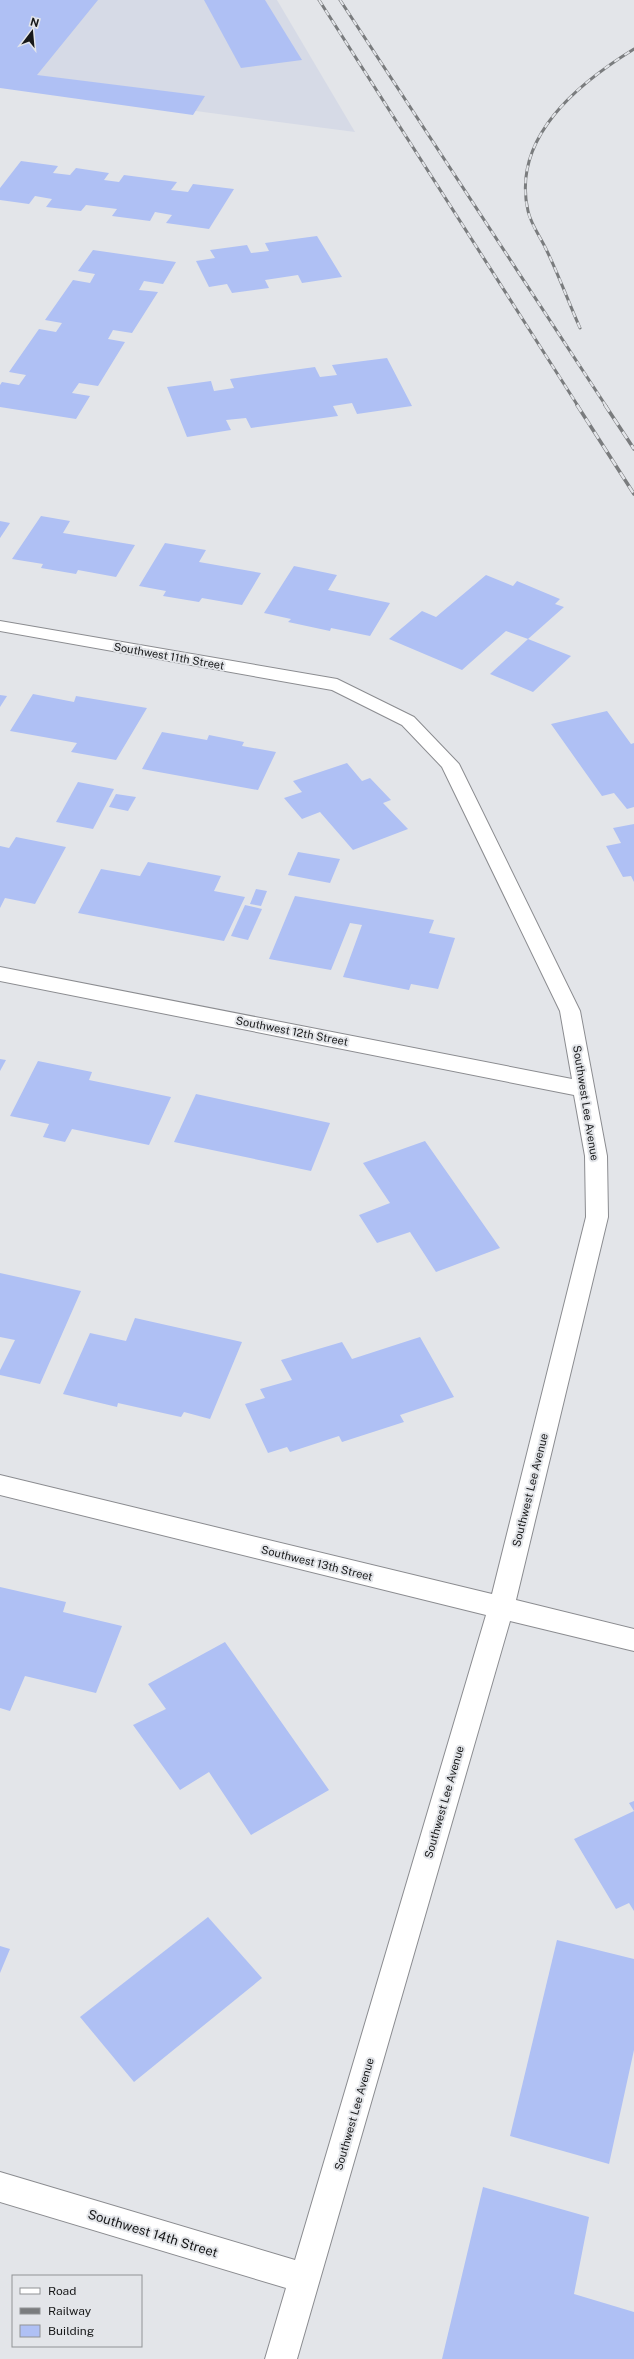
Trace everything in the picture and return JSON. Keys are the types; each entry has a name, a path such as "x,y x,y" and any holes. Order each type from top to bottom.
{"street":[{"name":"Southwest 11th Street","path":"0,626 337,685"},
{"name":"Southwest Lee Avenue","path":"281,2359 306,2279 501,1608 597,1217 596,1156 570,1011 450,764 408,721 337,685"},
{"name":"Southwest 12th Street","path":"0,974 584,1089"},
{"name":"Southwest 13th Street","path":"0,1485 634,1640"},
{"name":"Southwest 14th Street","path":"0,2187 306,2279"}],"shaded area":[{"path":"0,0 277,0 355,132 0,85"}],"building":[{"path":"0,0 98,0 37,75 205,96 193,115 0,88"},
{"path":"204,0 265,0 302,60 241,68"},
{"path":"21,161 58,166 53,173 70,175 76,168 109,173 104,180 119,182 124,175 177,182 171,190 188,192 193,184 234,189 209,229 166,223 172,215 155,212 150,221 112,216 117,209 86,205 81,211 46,207 52,199 35,196 29,204 0,200 0,188"},
{"path":"317,236 342,277 302,283 298,275 265,280 269,288 232,293 227,284 209,287 196,261 215,258 210,250 247,245 251,253 269,251 265,243"},
{"path":"93,250 176,262 163,284 144,281 139,290 158,292 132,333 113,330 108,339 125,342 98,386 79,383 72,393 90,396 76,419 0,407 0,385 2,382 19,385 26,375 9,372 39,329 56,332 62,323 45,320 73,280 90,283 95,274 78,271"},
{"path":"387,358 412,406 357,414 352,403 333,406 338,416 251,428 246,418 226,420 231,430 187,437 167,387 211,381 214,391 234,388 230,379 315,367 320,377 337,375 332,365"},
{"path":"41,516 70,521 63,533 135,545 116,577 78,570 76,574 41,568 43,564 12,559"},
{"path":"0,521 10,523 0,538"},
{"path":"165,543 206,550 199,562 261,573 242,605 202,598 199,602 163,596 166,591 139,586"},
{"path":"294,566 337,575 328,590 390,603 370,636 331,628 330,631 288,622 291,619 264,613"},
{"path":"486,575 513,586 517,581 560,599 555,604 564,607 528,639 506,631 462,670 389,639 422,611 436,617"},
{"path":"528,639 571,656 533,692 490,674"},
{"path":"33,694 74,702 76,696 147,708 116,760 71,752 77,743 10,731"},
{"path":"0,695 7,696 0,707"},
{"path":"607,711 631,744 634,743 634,807 627,809 614,793 602,796 551,724"},
{"path":"162,732 207,740 209,735 244,742 242,746 276,752 258,790 142,769"},
{"path":"347,763 362,781 370,778 391,800 383,803 408,829 353,850 320,812 302,819 284,798 302,792 293,781"},
{"path":"78,782 114,789 93,829 56,822"},
{"path":"116,794 136,797 128,811 109,807"},
{"path":"634,824 634,882 631,876 623,877 606,846 621,843 613,828"},
{"path":"16,837 66,847 35,904 5,898 0,908 0,846 9,848"},
{"path":"298,852 340,859 330,883 288,875"},
{"path":"148,862 221,876 214,891 245,897 224,941 78,913 101,869 140,876"},
{"path":"256,889 267,891 261,906 250,904"},
{"path":"295,896 434,920 429,933 455,938 438,989 411,984 409,990 343,977 362,925 350,923 331,970 269,959"},
{"path":"245,905 262,909 248,940 231,936"},
{"path":"0,1059 6,1060 0,1071"},
{"path":"38,1061 92,1072 89,1080 171,1097 149,1145 72,1129 65,1142 43,1137 49,1124 10,1116"},
{"path":"196,1094 330,1123 311,1171 174,1142"},
{"path":"425,1141 500,1248 436,1272 410,1232 377,1243 359,1215 390,1203 363,1163"},
{"path":"0,1273 81,1291 40,1384 0,1375 0,1370 15,1340 0,1337"},
{"path":"135,1318 242,1342 210,1419 184,1412 181,1417 118,1403 117,1407 63,1394 90,1333 126,1341"},
{"path":"420,1337 454,1397 400,1415 404,1422 342,1442 339,1436 290,1452 287,1447 268,1453 245,1404 265,1398 260,1389 292,1380 281,1360 342,1342 352,1359"},
{"path":"0,1587 66,1602 63,1612 122,1626 96,1693 25,1676 10,1711 0,1708"},
{"path":"225,1642 329,1790 251,1835 209,1772 180,1790 133,1725 166,1709 148,1684"},
{"path":"634,1801 634,1811 629,1803"},
{"path":"634,1811 634,1911 629,1903 616,1909 574,1839"},
{"path":"208,1917 262,1978 134,2082 80,2017"},
{"path":"557,1940 634,1959 634,2050 609,2164 510,2136"},
{"path":"0,1946 10,1949 0,1973"},
{"path":"483,2187 589,2217 574,2294 634,2312 634,2359 442,2359"}],"railway":[{"path":"319,0 578,406"},
{"path":"340,0 606,406"},
{"path":"580,328 545,247 529,216 525,184 530,159 540,136 554,115 592,78 634,49"},
{"path":"577,405 634,494"},
{"path":"605,405 634,449"}]}
